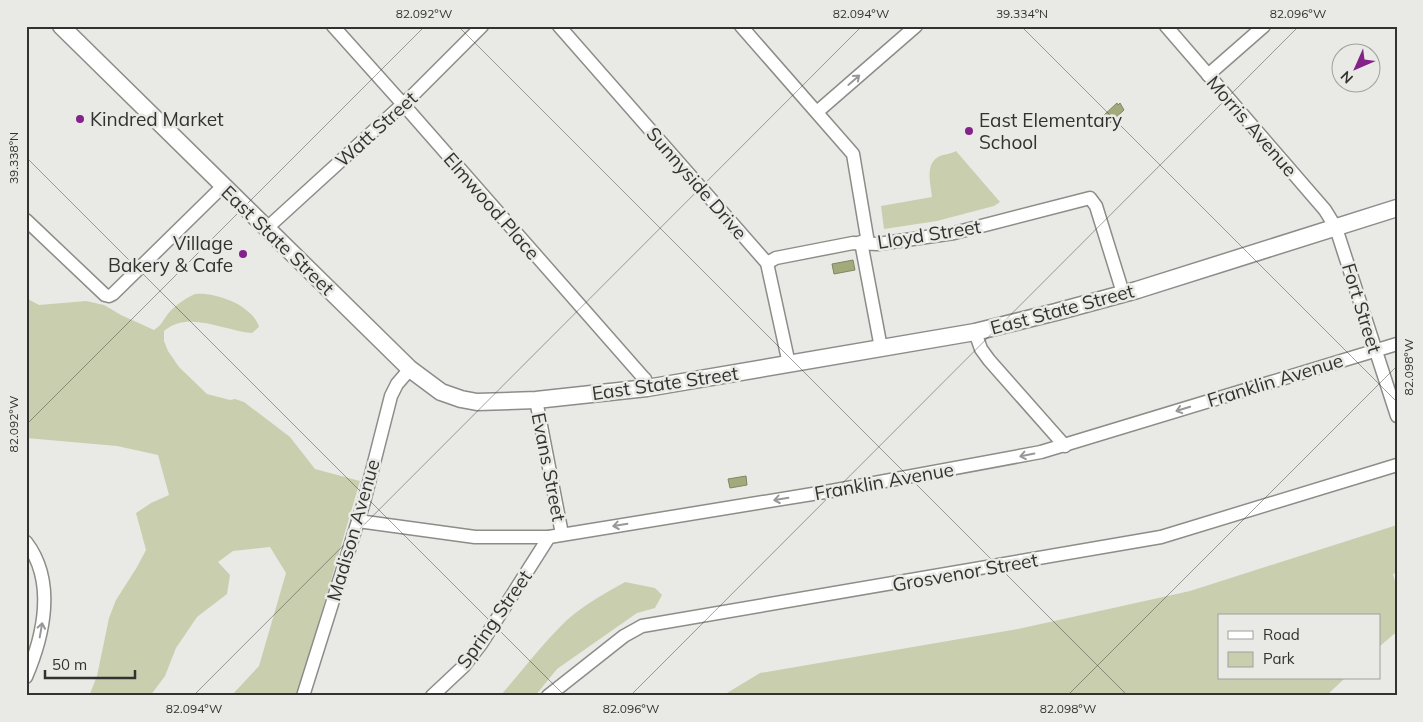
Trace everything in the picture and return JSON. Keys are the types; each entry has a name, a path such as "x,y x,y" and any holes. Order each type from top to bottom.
{"main road":[{"name":"East State Street","path":"61,26 410,369 440,392 461,399 493,402 536,400 647,388 975,332 1123,293 1397,208"}],"street":[{"name":"Elmwood Place","path":"332,26 645,379 647,388"},
{"name":"Watt Street","path":"267,228 403,104 482,26"},
{"name":"Sunnyside Drive","path":"559,26 767,263 789,364"},
{"path":"741,26 855,157 865,242 881,348"},
{"path":"817,112 916,26"},
{"name":"Morris Avenue","path":"1166,26 1324,210 1336,228"},
{"path":"1208,75 1264,26"},
{"path":"26,220 105,295 109,296 223,186"},
{"name":"Lloyd Street","path":"767,263 776,258 865,242 878,244 954,233 1090,198 1096,206 1123,293"},
{"name":"Fort Street","path":"1336,228 1397,416"},
{"path":"975,332 981,349 989,360 1065,446"},
{"name":"Franklin Avenue","path":"358,521 383,526 475,537 556,536 840,490 1065,446 1397,344"},
{"name":"Madison Avenue","path":"303,696 358,521 391,396 410,369"},
{"name":"Evans Street","path":"536,400 556,536"},
{"name":"Grosvenor Street","path":"548,696 624,636 642,626 1161,538 1397,465"},
{"name":"Spring Street","path":"432,696 464,666 556,536"},
{"path":"26,542 35,553 45,596 41,630 35,656 26,677"}],"green space":[{"path":"956,151 1000,202 994,206 937,221 884,229 881,206 932,197 930,169 932,164 940,156"},
{"path":"195,294 213,295 233,302 250,313 259,327 252,333 207,323 184,322 174,325 164,331 164,341 168,351 179,367 207,394 244,402 290,437 315,469 360,481 297,696 231,696 259,666 286,573 270,547 233,551 218,562 230,575 227,594 197,617 176,648 165,676 150,696 89,696 97,676 109,618 116,600 146,550 136,513 151,503 169,495 158,455 117,446 26,438 26,298 39,305 86,301 104,305 154,330 175,307"},
{"path":"1397,525 1397,573 1393,574 1397,588 1397,635 1394,634 1380,646 1380,614 1218,614 1218,680 1343,680 1326,696 1282,696 1280,693 1263,696 722,696 760,673 1018,629 1190,591"},
{"path":"625,582 655,588 662,595 655,608 637,613 557,669 535,696 500,696 567,620 588,604"}],"shaded area":[{"path":"1117,103 1118,105 1120,103 1124,110 1110,123 1103,116"},
{"path":"853,260 855,270 834,274 832,264"},
{"path":"746,476 747,485 730,488 728,479"}],"place":[{"name":"Kindred Market","path":"80,119"},
{"name":"East Elementary School","path":"969,131"},
{"name":"Village Bakery & Cafe","path":"243,254"}]}
